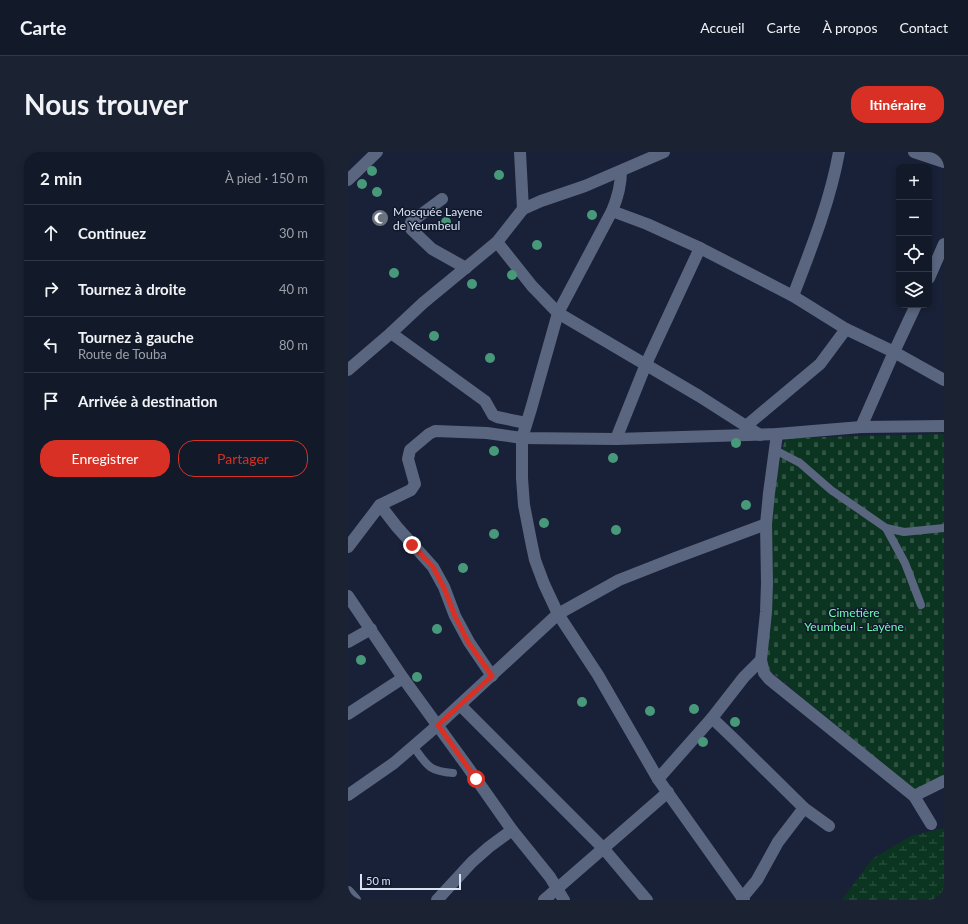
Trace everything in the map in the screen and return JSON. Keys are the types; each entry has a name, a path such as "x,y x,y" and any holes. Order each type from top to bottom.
{"street":[{"path":"351,173 377,152"},
{"path":"520,152 523,210"},
{"path":"348,370 423,303 497,242 523,210 540,201 585,186 664,152"},
{"path":"793,296 828,202 839,152"},
{"path":"914,152 944,162"},
{"path":"621,171 621,184 612,211 558,313 522,438 524,505 535,560 558,614 598,675 658,779 743,899 757,880 778,842 804,808"},
{"path":"442,199 411,222 411,229 432,249 466,268"},
{"path":"612,211 647,224 700,248 793,296 846,329 894,352 944,380"},
{"path":"497,242 532,286 558,313 646,364 760,435"},
{"path":"932,272 944,244"},
{"path":"616,440 646,364 700,248"},
{"path":"860,427 915,308"},
{"path":"746,426 817,367 846,329"},
{"path":"391,333 485,401 493,415 526,423"},
{"path":"348,547 380,505 414,488 416,484 408,459 410,450 429,434 441,431 488,433 522,438 616,440 760,435 860,427 944,426"},
{"path":"777,434 768,493 766,524 766,605 761,660 764,673 769,679 914,796 931,824"},
{"path":"380,505 396,527 433,567 468,642 492,676"},
{"path":"348,796 394,763 438,725 558,614 619,580 668,560 766,524"},
{"path":"348,596 404,678 512,830 538,860 564,900"},
{"path":"348,642 371,629"},
{"path":"658,779 712,718 744,677 761,660"},
{"path":"348,714 404,678"},
{"path":"460,705 604,849 647,900"},
{"path":"712,718 804,808 829,826"},
{"path":"914,796 944,781"},
{"path":"544,900 668,792"},
{"path":"438,900 472,862 512,830"},
{"path":"348,892 355,900"}],"lane":[{"path":"775,450 800,463 831,490 886,528 904,532 944,528"},
{"path":"886,528 905,563 921,605"},
{"path":"413,746 428,767 439,772 453,773"}],"green space":[{"name":"Cimetière Yeumbeul - Layène","path":"944,434 944,775 914,790 762,664 767,524 785,438"},
{"path":"944,828 944,900 842,900 872,859 911,836"}],"place":[{"name":"Mosquée Layene de Yeumbeul","path":"380,218"}],"route":[{"path":"412,545 433,567 468,642 492,676 438,725 476,779"}]}
